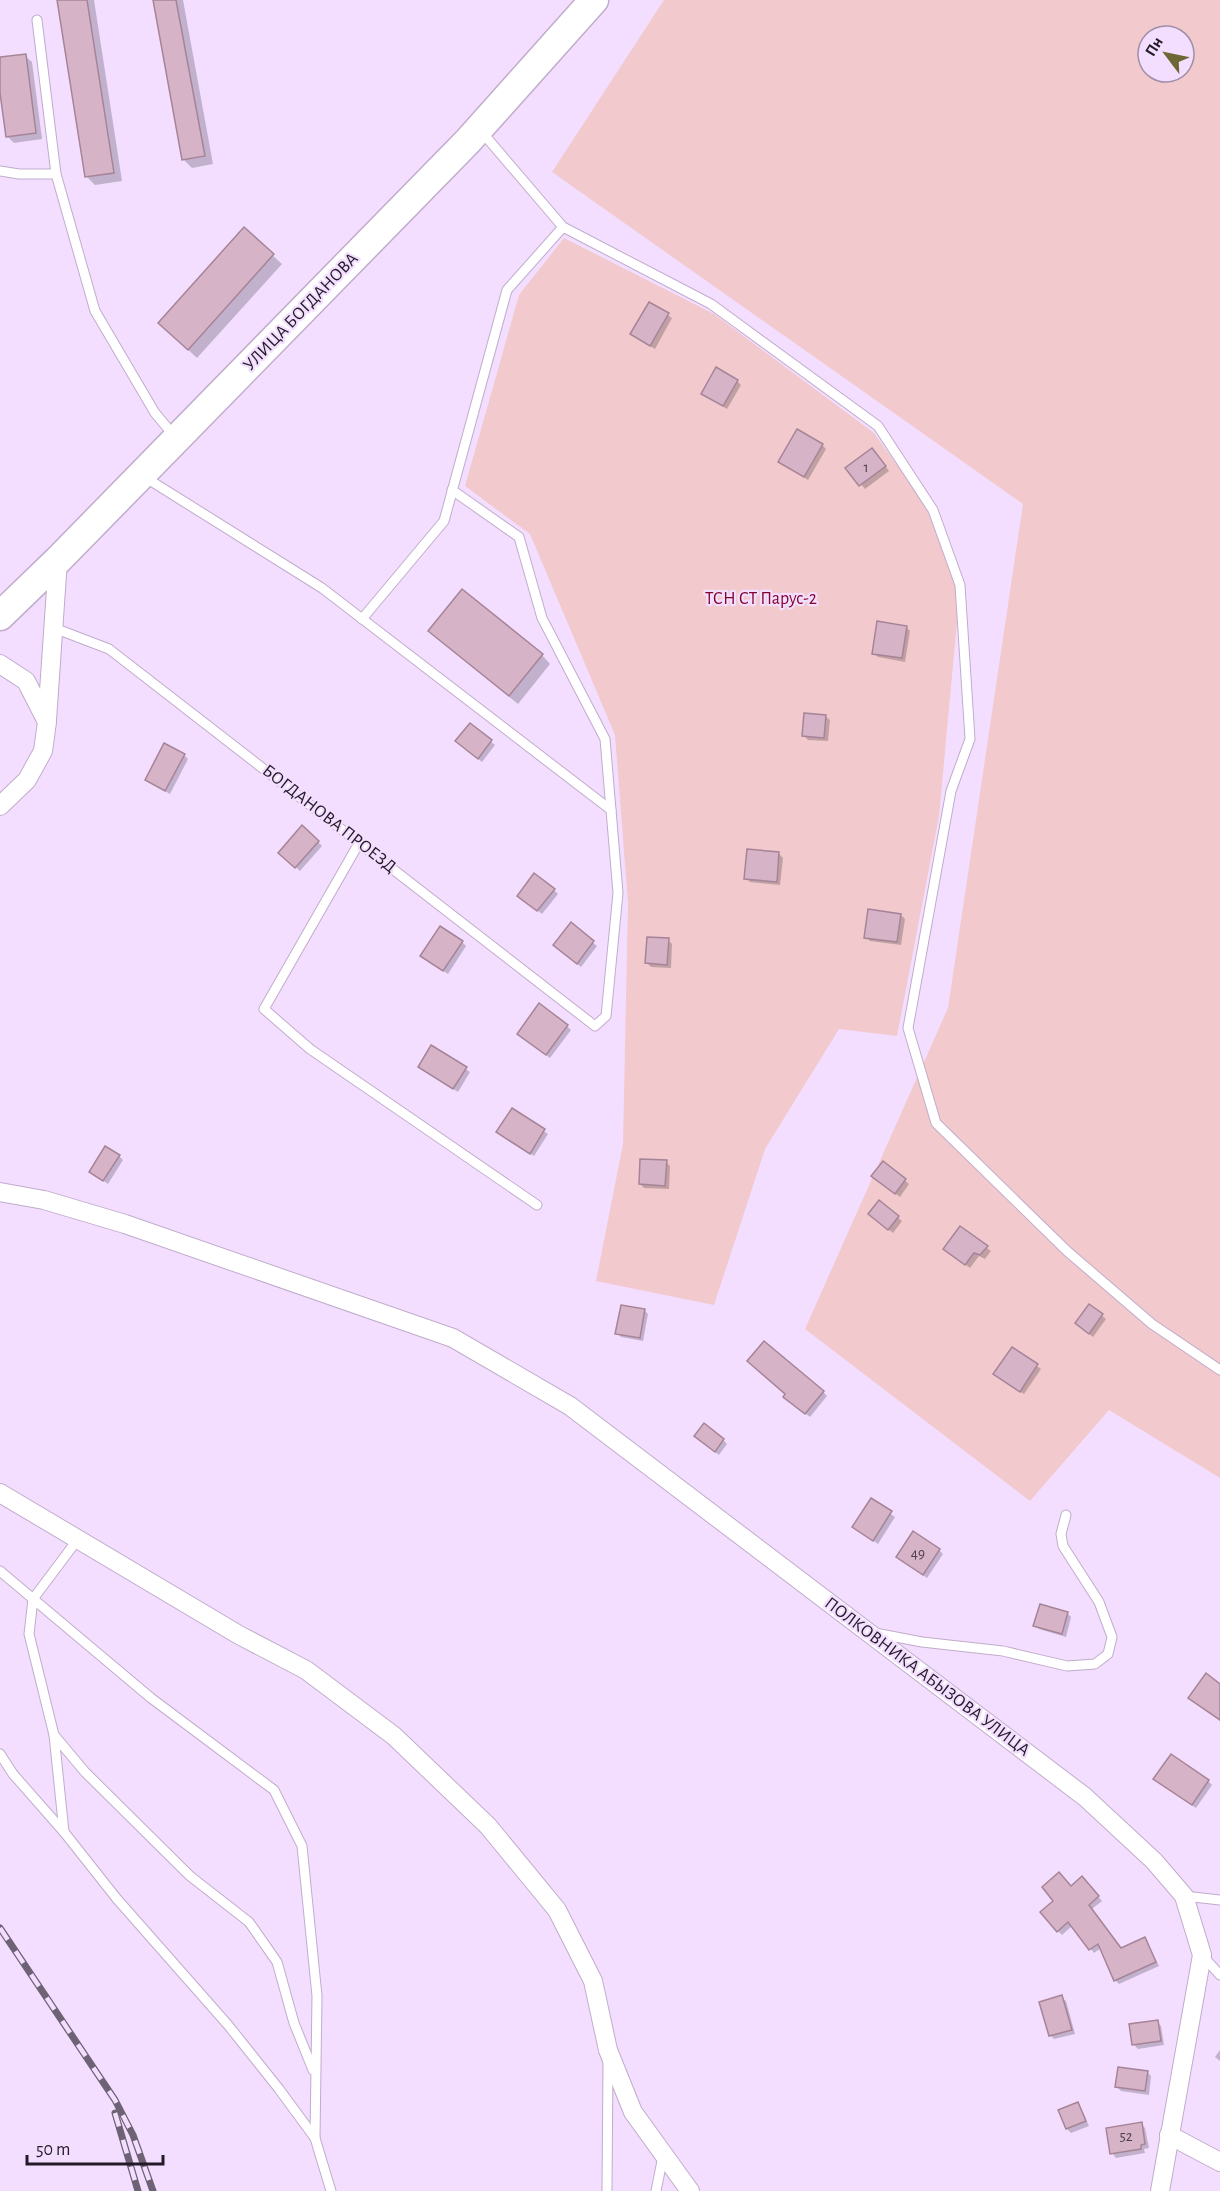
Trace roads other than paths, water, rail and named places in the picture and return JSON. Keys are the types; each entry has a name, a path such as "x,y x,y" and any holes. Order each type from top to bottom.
{"main road":[{"name":"УЛИЦА БОГДАНОВА","path":"0,614 58,560 142,475 479,129 594,0"}],"street":[{"path":"0,806 27,780 43,751 58,560"},
{"path":"0,664 26,681 47,722"},
{"name":"ПОЛКОВНИКА АБЫЗОВА УЛИЦА","path":"0,1192 44,1200 125,1224 453,1338 570,1406 1085,1797 1154,1861 1184,1896 1202,1955 1160,2191"},
{"path":"0,1493 239,1635 306,1670 394,1736 488,1826 557,1910 592,1981 608,2050 633,2112 690,2191"},
{"path":"1169,2135 1220,2162"}],"lane":[{"path":"37,20 56,174 95,311 155,413 177,439"},
{"path":"479,129 563,227 711,304 878,426 933,510 960,585 970,740 951,791 908,1028 936,1123 1067,1251 1152,1324 1220,1370"},
{"path":"0,171 19,174 56,174"},
{"path":"362,619 444,521 507,290 563,227"},
{"path":"142,475 322,588 611,810"},
{"path":"452,490 519,537 542,618 604,739 611,810"},
{"name":"БОГДАНОВА ПРОЕЗД","path":"54,628 109,649 595,1026 606,1016 618,893 611,810"},
{"path":"359,843 264,1009 310,1048 537,1205"},
{"path":"867,1631 922,1642 1003,1651 1067,1666 1095,1664 1108,1654 1112,1637 1099,1602 1063,1546 1061,1534 1066,1515"},
{"path":"64,1832 54,1735 29,1634 33,1599 78,1539"},
{"path":"0,1571 151,1698 274,1790 302,1846 317,1996 315,2138 331,2191"},
{"path":"54,1735 85,1772 190,1876 249,1922 277,1962 294,2023 316,2076"},
{"path":"0,1754 13,1774 64,1832 117,1899 228,2025 279,2088 315,2138"},
{"path":"1184,1896 1220,1900"},
{"path":"1202,1955 1220,1975"},
{"path":"607,2191 608,2050"},
{"path":"656,2191 663,2156"}],"railway":[{"path":"0,1928 115,2100 133,2135 153,2191"},
{"path":"115,2113 138,2191"}],"park label":[{"name":"ТСН СТ Парус-2","path":"761,599"}]}
